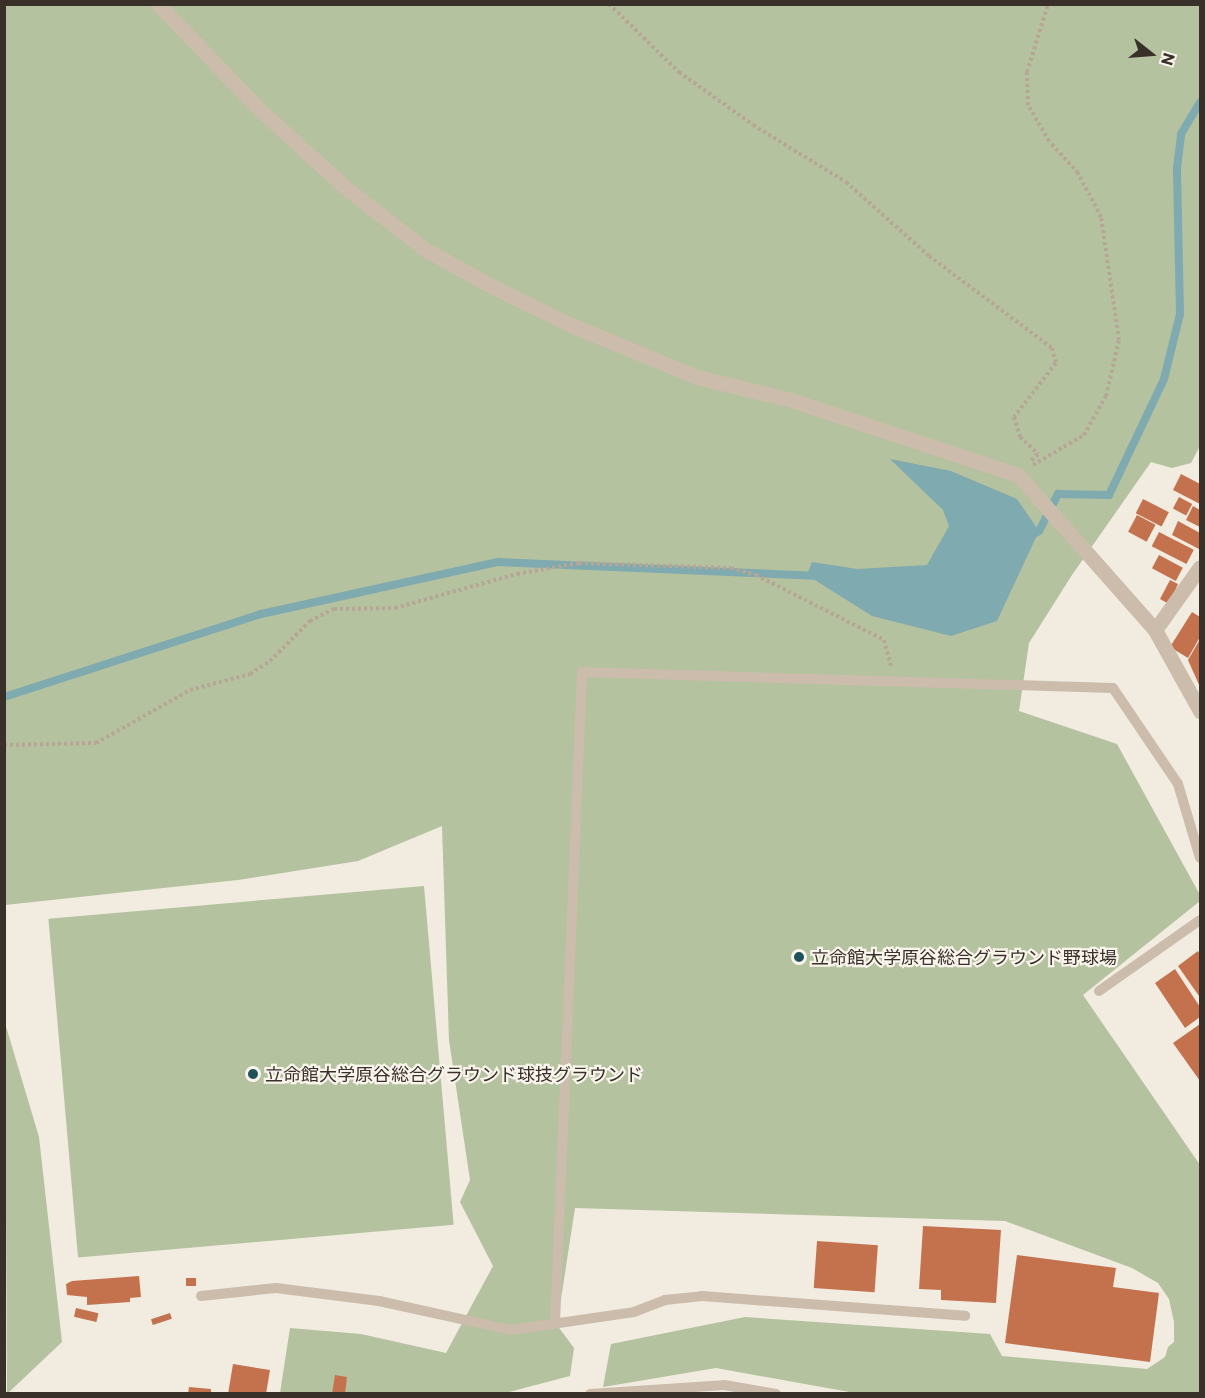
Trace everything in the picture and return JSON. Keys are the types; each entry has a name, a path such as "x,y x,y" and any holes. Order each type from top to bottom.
{"street":[{"path":"158,4 258,108 346,188 426,250 495,288 571,325 697,377 802,404 1018,475 1039,496 1058,522 1155,630 1200,711"},
{"path":"1155,630 1200,567"}],"lane":[{"path":"555,1322 582,672 1113,688 1178,784 1200,858"},
{"path":"1099,991 1200,920"},
{"path":"201,1296 276,1288 379,1301 511,1330 634,1312 665,1300 702,1296 965,1316"},
{"path":"590,1394 724,1385 776,1394"}],"path":[{"path":"609,4 679,72 753,125 846,182 929,256 1052,348 1056,363 1014,417 1020,437 1038,454 1018,475"},
{"path":"1018,475 1084,435 1106,396 1119,340 1101,217 1078,173 1049,141 1028,105 1027,72 1048,4"},
{"path":"4,745 96,743 190,690 250,674 270,662 310,621 334,609 395,608 517,574 579,563 731,568 756,575 884,640 896,681"}],"green space":[{"path":"4,5 1200,5 1200,446 1191,463 1172,468 1151,462 1072,575 1029,643 1019,711 1117,744 1200,895 1200,901 1083,995 1200,1165 1200,1393 855,1393 716,1368 603,1387 611,1344 745,1317 990,1334 1002,1356 1147,1369 1165,1357 1168,1347 1174,1342 1174,1322 1169,1299 1158,1283 1132,1268 1005,1221 575,1208 557,1325 574,1348 570,1376 505,1393 280,1393 290,1328 361,1334 446,1353 493,1266 460,1202 470,1180 449,1040 442,826 358,861 238,880 5,905"},
{"name":"立命館大学原谷総合グラウンド球技グラウンド","path":"424,886 454,1225 78,1258 48,919"},
{"path":"5,1023 39,1137 62,1342 7,1394"}],"water":[{"path":"890,459 951,471 1017,499 1039,531 997,621 951,636 872,616 807,575 812,562 857,569 927,565 949,526 943,510"}],"building":[{"path":"1181,474 1200,484 1200,504 1173,490"},
{"path":"1179,497 1192,504 1186,516 1173,508"},
{"path":"1143,499 1169,512 1162,526 1136,513"},
{"path":"1193,506 1200,510 1200,527 1186,520"},
{"path":"1137,515 1156,525 1147,542 1128,532"},
{"path":"1178,521 1200,533 1199,549 1172,535"},
{"path":"1159,532 1194,550 1186,564 1152,546"},
{"path":"1159,555 1183,568 1176,581 1152,568"},
{"path":"1170,580 1178,584 1169,604 1160,599"},
{"path":"1192,612 1200,617 1200,637 1188,658 1170,647"},
{"path":"1199,641 1200,644 1200,687 1188,660"},
{"path":"1198,951 1200,955 1199,996 1178,966"},
{"path":"1175,969 1200,1007 1200,1017 1185,1028 1155,983"},
{"path":"1200,1024 1200,1081 1173,1043"},
{"path":"923,1226 1001,1230 996,1303 941,1300 941,1290 919,1289"},
{"path":"817,1241 878,1245 875,1292 814,1288"},
{"path":"1017,1255 1116,1268 1113,1287 1159,1293 1150,1362 1005,1343"},
{"path":"139,1276 141,1297 130,1298 130,1302 87,1305 87,1297 67,1295 66,1284 72,1281"},
{"path":"186,1278 196,1278 196,1286 186,1286"},
{"path":"76,1308 98,1313 96,1322 74,1317"},
{"path":"170,1313 172,1319 153,1325 151,1319"},
{"path":"233,1364 270,1370 266,1394 228,1394"},
{"path":"335,1375 347,1377 345,1394 332,1394"},
{"path":"189,1387 211,1389 211,1394 188,1394"}],"waterway":[{"path":"1032,535 1039,531 1058,494 1109,495 1164,379 1180,314 1177,168 1181,134 1200,102"},
{"path":"4,697 261,614 498,562 815,576"}],"place":[{"name":"立命館大学原谷総合グラウンド野球場","path":"799,957"},
{"name":"立命館大学原谷総合グラウンド球技グラウンド","path":"253,1074"}]}
